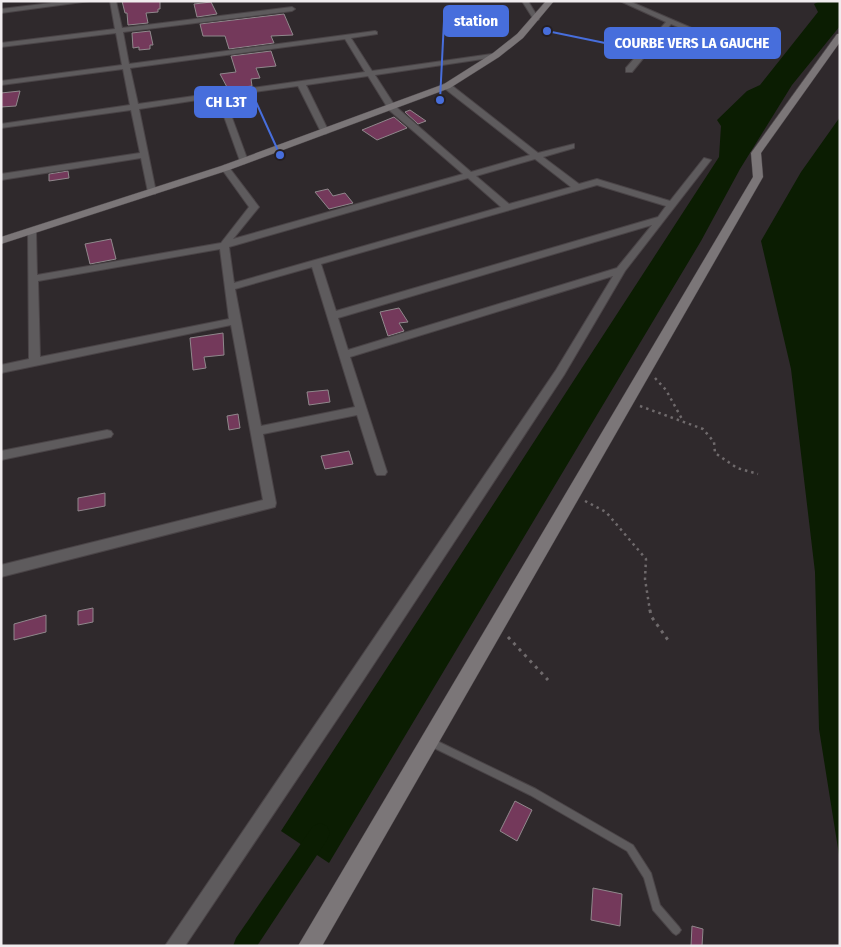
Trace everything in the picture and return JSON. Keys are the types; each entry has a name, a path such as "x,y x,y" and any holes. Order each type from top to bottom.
{"street":[{"path":"1,11 87,1"},
{"path":"113,1 152,192"},
{"path":"525,1 536,19"},
{"path":"1,241 225,168 392,108 447,86 496,55 520,36 550,1"},
{"path":"623,1 750,55"},
{"path":"1,45 292,9"},
{"path":"629,70 670,21"},
{"path":"1,82 375,33"},
{"path":"309,946 758,177 756,153 840,36"},
{"path":"347,37 392,108 507,207"},
{"path":"1,126 496,55"},
{"path":"301,83 325,132"},
{"path":"447,86 577,187"},
{"path":"220,95 244,161"},
{"path":"32,279 224,245 571,146"},
{"path":"1,177 145,156"},
{"path":"174,946 549,388 621,270 707,160"},
{"path":"1,571 270,503 235,321 224,245 254,207 225,168"},
{"path":"230,287 597,182 672,205"},
{"path":"332,316 661,219"},
{"path":"31,232 35,362"},
{"path":"315,262 381,472"},
{"path":"344,355 621,270"},
{"path":"1,369 235,321"},
{"path":"257,431 362,410"},
{"path":"1,456 107,434"}],"lane":[{"path":"429,741 533,792 630,848 648,876 656,907 676,930"}],"path":[{"path":"646,368 666,390 683,421"},
{"path":"626,402 703,429 714,442 714,453 737,468 758,474"},
{"path":"572,495 606,512 646,558 645,579 651,616 670,643"},
{"path":"496,624 548,680"}],"shaded area":[{"path":"840,1 840,26 792,85 740,169 701,241 329,863 281,831 719,157 721,126 717,120 747,91 760,85 818,12 814,4 818,2"},
{"path":"840,117 840,861 819,729 815,572 791,369 761,241 801,172"}],"building":[{"path":"122,1 160,1 160,9 158,9 158,12 146,13 148,23 128,25 127,13 125,13"},
{"path":"211,2 217,14 197,17 194,4"},
{"path":"284,14 293,35 271,36 274,43 229,49 225,36 203,36 200,24"},
{"path":"150,31 153,45 150,45 150,49 139,50 139,47 133,48 132,33"},
{"path":"271,51 276,66 256,68 260,78 251,79 252,86 228,89 220,74 236,72 231,56"},
{"path":"20,91 16,106 1,107 1,93"},
{"path":"410,110 426,121 418,124 405,112"},
{"path":"394,117 407,128 377,140 362,130"},
{"path":"68,171 69,178 49,181 49,174"},
{"path":"328,189 333,196 345,193 353,203 329,209 315,192"},
{"path":"111,239 116,259 90,264 85,244"},
{"path":"399,308 408,322 399,323 404,331 388,336 380,312"},
{"path":"223,333 224,355 204,357 206,368 193,370 190,338"},
{"path":"328,390 330,402 309,405 307,392"},
{"path":"238,414 240,428 229,430 227,416"},
{"path":"349,451 353,464 325,469 321,456"},
{"path":"105,493 105,506 78,511 78,498"},
{"path":"93,608 93,622 78,625 78,611"},
{"path":"46,615 46,632 14,640 14,624"},
{"path":"515,801 532,810 517,841 500,831"},
{"path":"593,888 622,894 620,926 591,920"},
{"path":"692,926 703,929 702,946 691,946"}],"waterway":[{"path":"244,946 320,833"}],"place":[{"name":"COURBE VERS LA GAUCHE","path":"547,31"},
{"name":"station","path":"440,100"},
{"name":"CH L3T","path":"280,155"}]}
